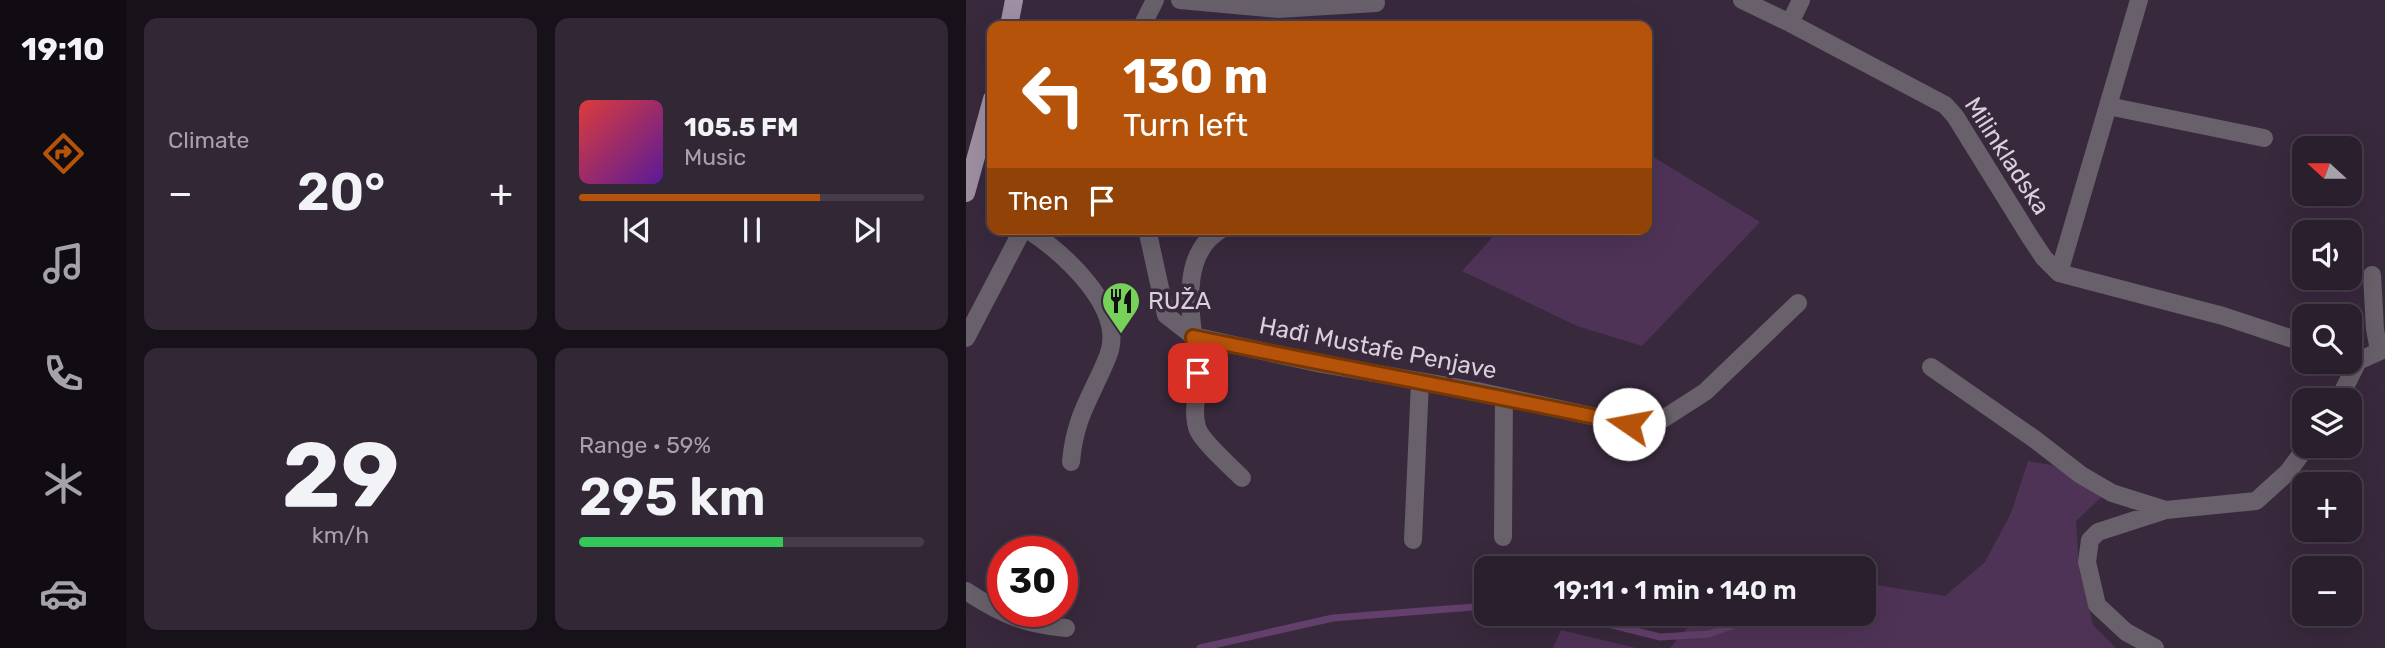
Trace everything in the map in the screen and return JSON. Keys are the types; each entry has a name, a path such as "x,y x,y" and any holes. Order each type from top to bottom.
{"main road":[{"path":"1010,21 1014,0"},
{"path":"966,193 987,120"}],"street":[{"path":"1144,21 1155,0"},
{"path":"1180,0 1278,9 1376,3"},
{"name":"Milinkladska","path":"1742,0 1945,105 1955,116 2029,237 2059,273 2139,0"},
{"path":"1790,23 1801,0"},
{"path":"2108,106 2264,138"},
{"path":"966,338 1022,235"},
{"path":"1035,235 1074,268 1106,313 1111,331 1109,355 1075,430 1071,462"},
{"name":"Hađi Mustafe Penjave","path":"1148,235 1166,315 1193,337 1629,424 1662,419 1705,392 1798,303"},
{"path":"1212,235 1198,254 1191,298 1198,373 1198,430 1242,478"},
{"path":"2059,273 2223,316 2292,339"},
{"path":"2362,356 2382,350 2375,329 2372,275"},
{"path":"1931,367 2034,438 2081,475 2112,493 2166,510"},
{"path":"1413,540 1420,382"},
{"path":"1503,537 1504,397"},
{"path":"2155,648 2126,632 2097,605 2087,562 2090,540 2098,532 2166,510 2256,500 2288,472 2298,458"},
{"path":"966,591 1006,615 1041,626 1066,628"}],"shaded area":[{"path":"1652,156 1760,222 1642,346 1577,326 1462,271 1495,235 1652,235"},
{"path":"2028,461 2051,465 2107,492 2076,521 2079,569 2093,625 2116,648 1670,648 1689,626 1876,626 1876,585 1945,596 1985,562 2011,513"},
{"path":"1561,630 1636,648 1553,648"}],"waterway":[{"path":"1200,648 1333,618 1474,607"},
{"path":"1616,626 1660,637 1709,634 1731,626"}],"place":[{"name":"RUŽA","path":"1121,335"}],"route":[{"path":"1198,373 1193,337 1322,364 1477,391 1629,424"}]}
